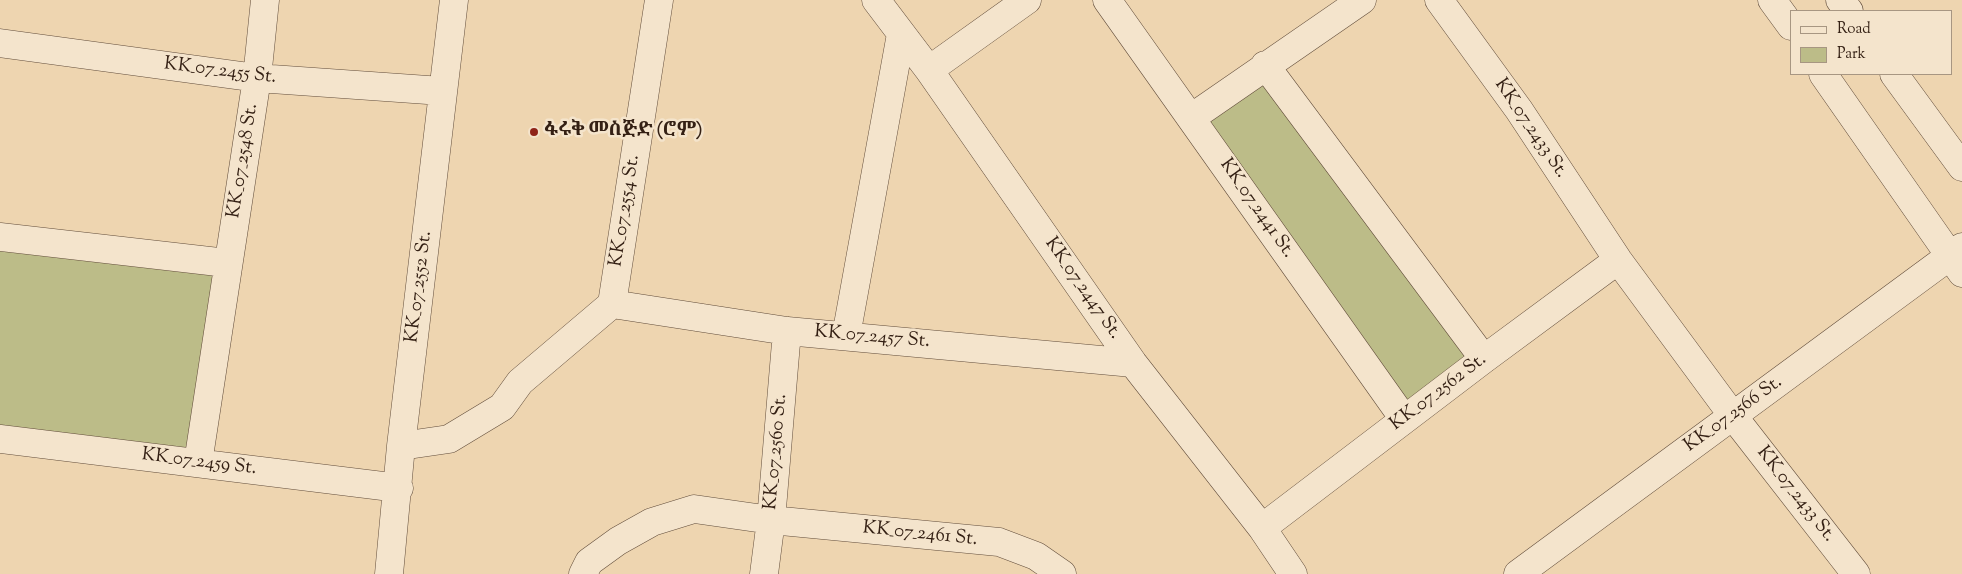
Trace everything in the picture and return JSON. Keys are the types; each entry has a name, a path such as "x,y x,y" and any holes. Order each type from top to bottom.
{"street":[{"name":"KK_07_2548 St.","path":"198,463 227,263 257,78 265,0"},
{"name":"KK_07_2552 St.","path":"389,574 399,488 401,446 454,0"},
{"name":"KK_07_2554 St.","path":"612,304 659,0"},
{"name":"KK_07_2447 St.","path":"876,0 928,70 1133,363 1262,528 1293,574"},
{"path":"928,70 1027,0"},
{"name":"KK_07_2441 St.","path":"1108,0 1404,419"},
{"path":"1191,118 1264,65 1362,0"},
{"name":"KK_07_2433 St.","path":"1439,0 1519,110 1618,260 1849,572"},
{"path":"1772,0 1790,25"},
{"path":"846,336 901,34"},
{"name":"KK_07_2455 St.","path":"0,44 257,78 442,91"},
{"path":"1264,65 1484,359"},
{"path":"1824,75 1958,259"},
{"path":"1895,75 1962,167"},
{"path":"0,237 227,263"},
{"name":"KK_07_2566 St.","path":"1518,574 1734,416 1958,259"},
{"name":"KK_07_2562 St.","path":"1262,528 1404,419 1618,260"},
{"name":"KK_07_2457 St.","path":"612,304 787,330 1133,363"},
{"path":"401,446 449,439 502,407 520,382 612,304"},
{"name":"KK_07_2560 St.","path":"764,574 771,520 787,330"},
{"name":"KK_07_2459 St.","path":"0,439 399,488"},
{"name":"KK_07_2461 St.","path":"583,574 589,562 618,541 652,522 694,509 771,520 999,542 1036,556 1062,574"}],"green space":[{"path":"1265,65 1484,359 1404,419 1191,118"},
{"path":"0,237 227,263 198,463 0,439"}],"place":[{"name":"ፋሩቅ መስጅድ (ሮም)","path":"534,132"}]}
